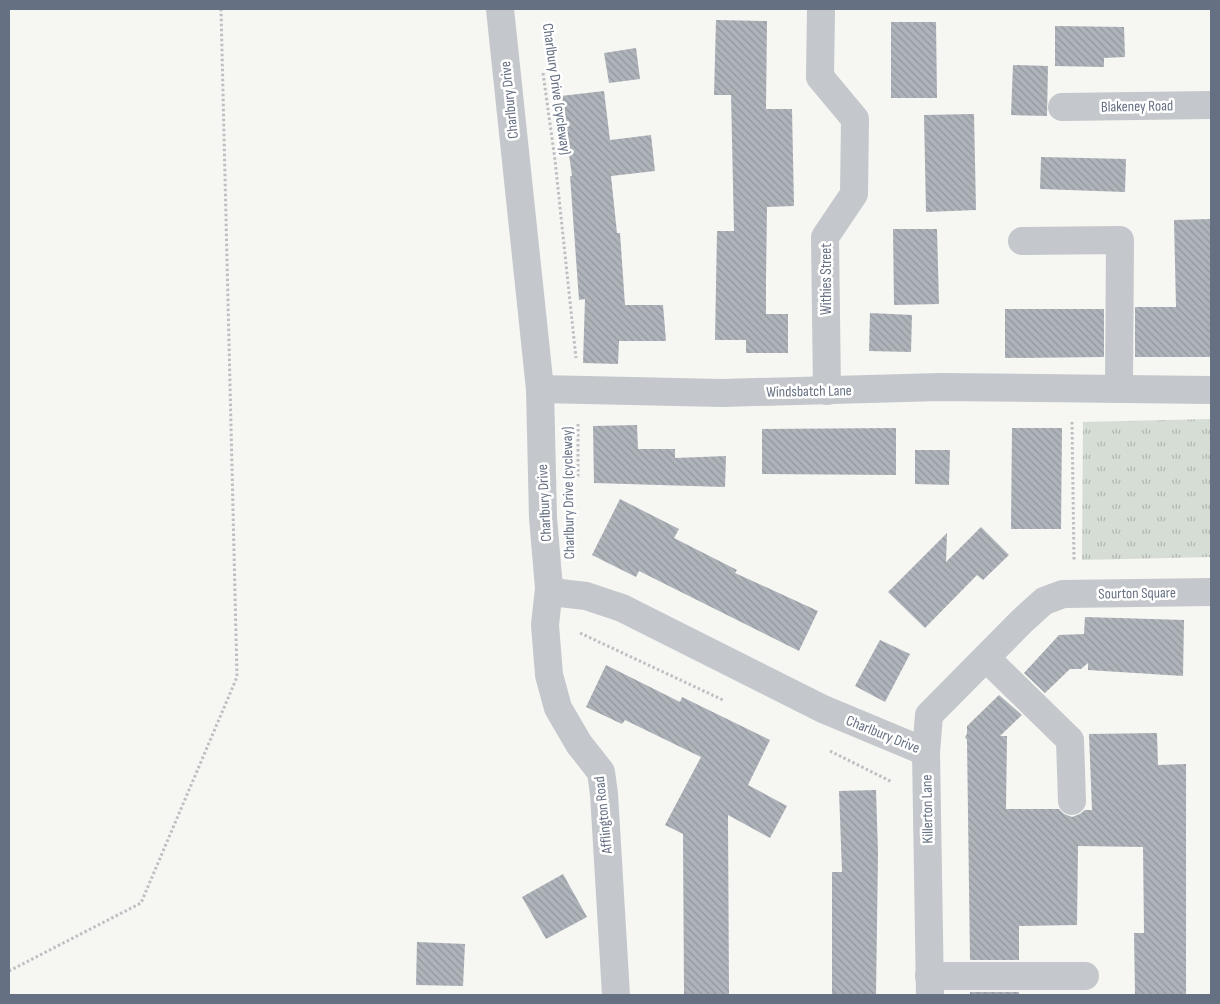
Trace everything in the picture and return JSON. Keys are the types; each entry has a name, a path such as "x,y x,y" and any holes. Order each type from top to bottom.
{"street":[{"name":"Charlbury Drive","path":"500,9 540,390 543,518 549,588 560,592 586,596 629,612 823,709 926,752"},
{"name":"Withies Street","path":"821,9 820,77 855,120 854,194 826,236 827,391"},
{"name":"Blakeney Road","path":"1062,107 1211,105"},
{"path":"1022,242 1120,240 1119,387"},
{"name":"Windsbatch Lane","path":"540,390 722,393 940,387 1075,389"},
{"path":"1075,389 1119,387 1211,390"},
{"name":"Afflington Road","path":"549,588 545,625 549,675 558,708 579,744 601,772 616,995"},
{"name":"Sourton Square","path":"1068,594 1211,592"},
{"name":"Killerton Lane","path":"930,985 926,752 930,715 1044,601 1068,594"},
{"path":"986,658 1070,740 1072,801"},
{"path":"930,985 1085,976"}],"path":[{"path":"9,971 141,903 237,677 221,9"},
{"name":"Charlbury Drive (cycleway)","path":"542,66 555,160 580,390 578,485"},
{"path":"1068,594 1074,548 1075,389"},
{"path":"586,596 580,633 725,700"},
{"path":"824,748 892,782"}],"green space":[{"path":"1211,419 1211,557 1082,560 1083,422"}],"building":[{"path":"716,20 767,21 766,109 792,109 794,206 767,207 766,314 788,314 788,353 746,353 746,340 715,340 717,231 734,231 731,95 714,95"},
{"path":"891,22 936,22 937,98 891,98"},
{"path":"1055,26 1124,27 1125,57 1104,58 1104,67 1055,66"},
{"path":"636,48 640,79 609,83 604,53"},
{"path":"1013,65 1048,66 1047,116 1011,115"},
{"path":"604,91 610,140 651,135 655,171 611,176 617,233 620,233 625,305 663,305 666,341 619,341 618,364 583,363 585,299 579,300 570,176 572,176 561,96"},
{"path":"974,114 976,210 926,212 924,115"},
{"path":"1041,157 1126,159 1125,192 1040,189"},
{"path":"1211,219 1211,357 1135,357 1135,307 1176,307 1174,220"},
{"path":"893,229 937,229 939,304 894,305"},
{"path":"1005,309 1104,309 1104,357 1005,358"},
{"path":"870,313 912,315 911,352 869,351"},
{"path":"637,425 638,449 675,449 675,458 726,456 725,487 594,483 593,426"},
{"path":"896,428 896,475 762,474 762,429"},
{"path":"1012,428 1062,428 1061,529 1011,529"},
{"path":"915,450 950,450 949,485 915,484"},
{"path":"620,499 679,529 674,538 737,570 735,573 818,611 799,651 639,571 636,577 592,555"},
{"path":"981,527 1009,555 983,580 977,575 925,628 888,592 947,533 946,562"},
{"path":"1085,617 1184,620 1183,676 1088,670 1088,663 1081,669 1070,669 1045,693 1024,673 1059,635 1084,634"},
{"path":"880,640 910,654 885,702 855,686"},
{"path":"606,665 680,702 682,697 770,740 748,785 787,806 770,838 728,815 729,995 684,995 683,834 665,825 701,757 625,720 622,724 586,707"},
{"path":"999,695 1022,715 1000,736 1007,736 1006,809 1059,809 1064,814 1072,817 1085,810 1092,810 1089,734 1157,733 1158,765 1186,764 1186,995 1135,995 1134,933 1144,933 1143,847 1078,846 1077,925 1019,926 1019,960 970,960 967,740 965,737 967,726"},
{"path":"876,790 878,853 876,995 832,995 832,872 842,872 839,791"},
{"path":"563,874 587,917 546,939 522,897"},
{"path":"417,942 465,944 463,986 416,985"},
{"path":"970,992 1019,992 1019,995 970,995"}]}
